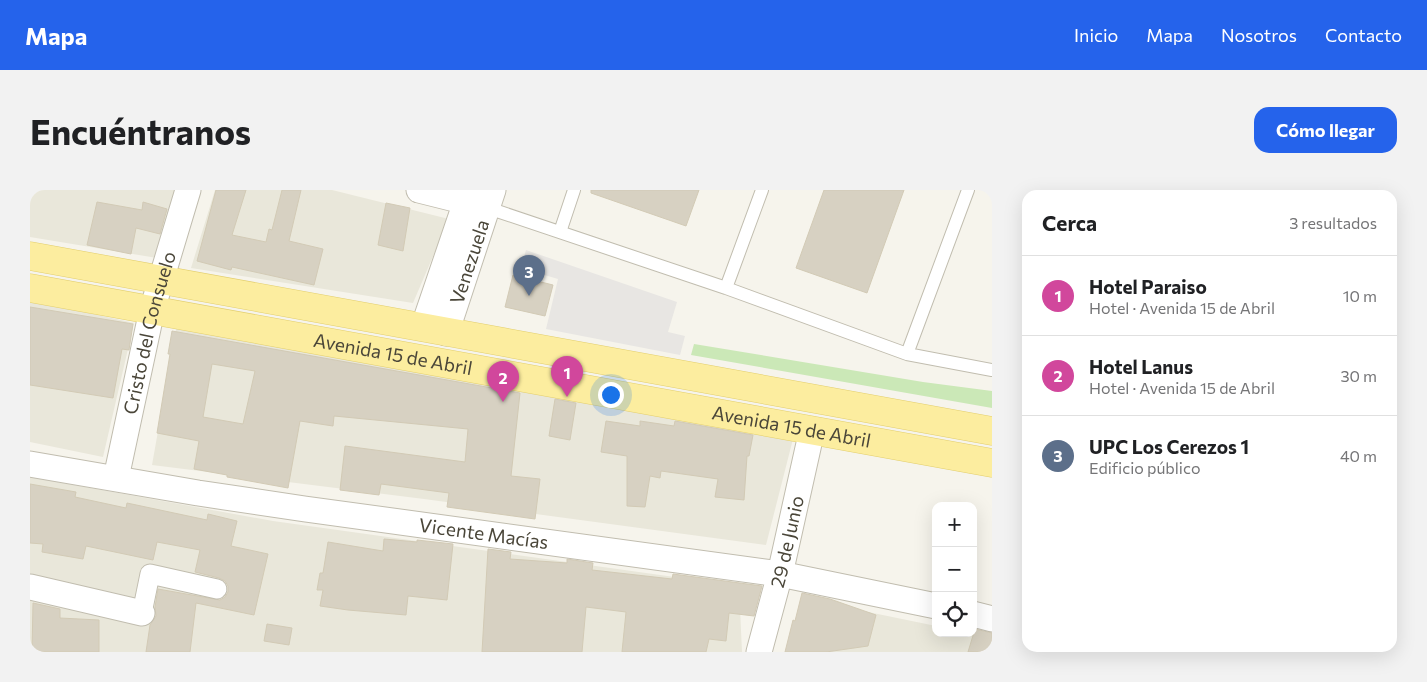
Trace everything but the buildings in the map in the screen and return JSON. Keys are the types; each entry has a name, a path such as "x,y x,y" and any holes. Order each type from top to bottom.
{"main road":[{"name":"Avenida 15 de Abril","path":"30,256 992,431"},
{"name":"Avenida 15 de Abril","path":"30,288 992,464"}],"street":[{"name":"Cristo del Consuelo","path":"116,478 152,310 188,190"},
{"path":"419,190 479,197"},
{"name":"Venezuela","path":"434,331 479,197"},
{"name":"29 de Junio","path":"759,652 780,574 812,430"},
{"name":"Vicente Macías","path":"30,464 305,509 780,574 932,605"},
{"path":"30,587 142,613 150,574 217,588"},
{"path":"977,615 992,619"}],"lane":[{"path":"560,232 574,190"},
{"path":"726,288 762,190"},
{"path":"907,354 968,190"},
{"path":"479,197 560,232 726,288 907,354 992,370"}],"shaded area":[{"path":"30,190 177,190 157,258 30,237"},
{"path":"215,190 332,190 449,219 413,303 191,268"},
{"path":"526,250 677,302 668,332 685,336 680,355 546,329 558,279 521,268"},
{"path":"30,300 134,323 103,457 30,442"},
{"path":"177,324 794,435 766,545 152,465"},
{"path":"30,477 273,521 739,586 742,652 30,652"},
{"path":"805,599 932,625 932,637 977,637 977,634 992,637 992,652 793,652"}],"green space":[{"path":"694,344 923,382 992,391 992,408 691,355"}],"place":[{"name":"UPC Los Cerezos 1","path":"529,296"},
{"name":"Hotel Paraiso","path":"567,397"},
{"name":"Hotel Lanus","path":"503,402"}]}
